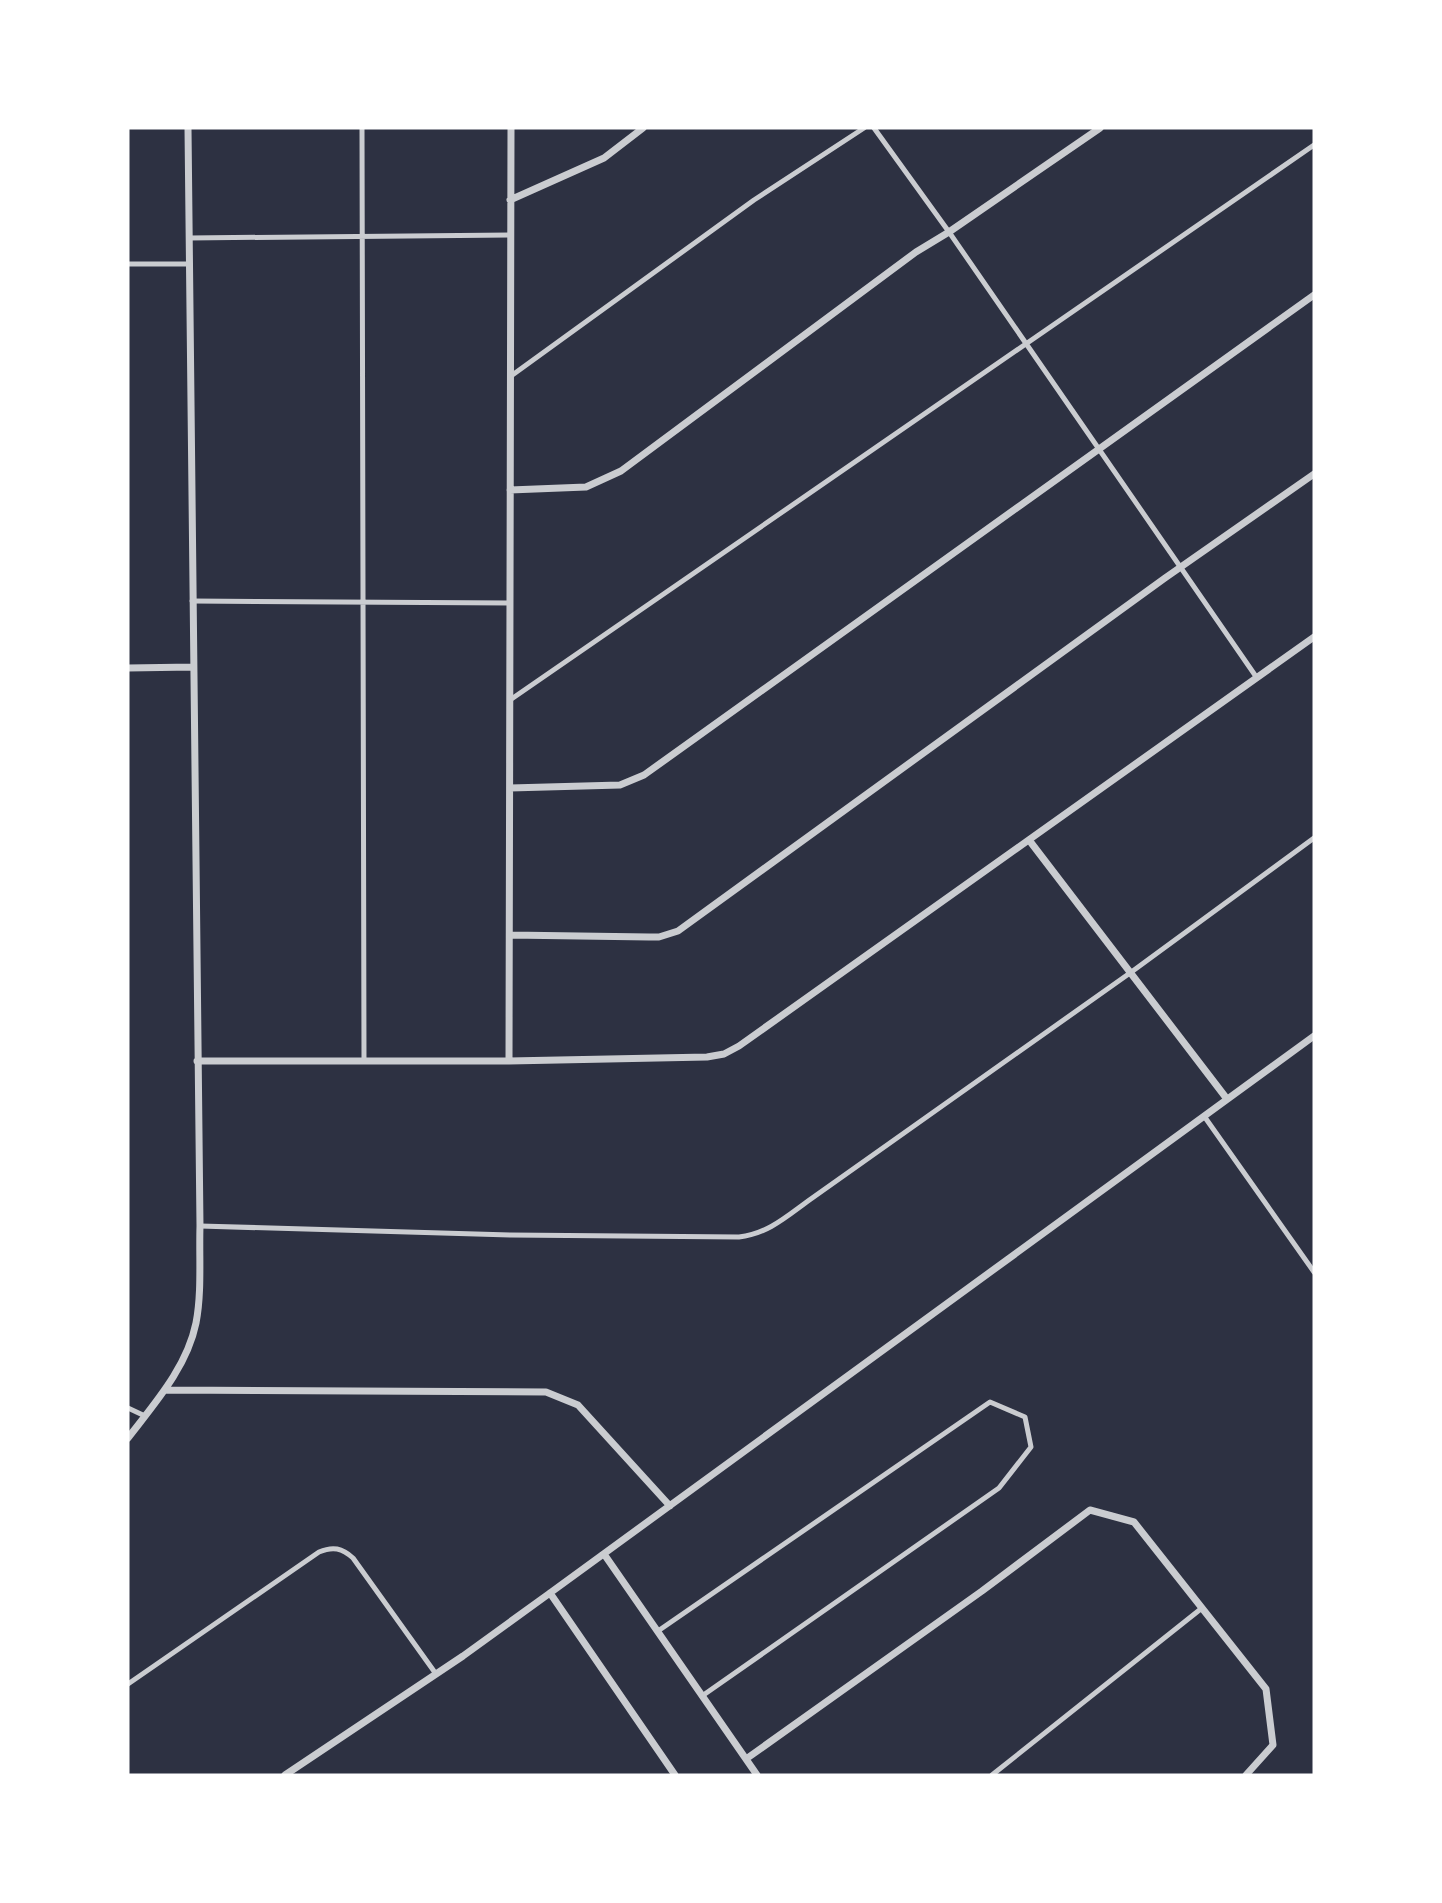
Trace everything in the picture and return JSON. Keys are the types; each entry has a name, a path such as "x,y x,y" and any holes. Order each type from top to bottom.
{"street":[{"path":"128,1437 166,1390 185,1354 196,1323 200,1226 188,128"},
{"path":"509,1061 511,128"},
{"path":"510,200 604,158 643,128"},
{"path":"510,490 586,488 621,471 916,252 1100,128"},
{"path":"510,788 620,785 636,779 1314,295"},
{"path":"509,935 659,937 678,931 1314,474"},
{"path":"197,1061 509,1061 706,1057 724,1054 739,1046 1314,637"},
{"path":"128,668 193,667"},
{"path":"1029,840 1227,1099"},
{"path":"285,1775 436,1674 550,1593 1314,1037"},
{"path":"166,1390 545,1392 579,1405 670,1506"},
{"path":"746,1759 982,1591 1090,1510 1134,1522 1266,1689 1273,1745 1246,1775"},
{"path":"604,1554 757,1775"},
{"path":"550,1593 675,1775"}],"lane":[{"path":"362,128 364,1061"},
{"path":"510,376 754,200 864,128"},
{"path":"874,128 1027,344 1257,678"},
{"path":"510,700 1314,145"},
{"path":"189,238 510,235"},
{"path":"128,264 190,264"},
{"path":"192,601 510,603"},
{"path":"200,1226 510,1236 739,1237 757,1234 773,1226 1130,973 1314,838"},
{"path":"1204,1116 1314,1272"},
{"path":"658,1631 990,1402 1025,1417 1031,1447 999,1488 702,1696"},
{"path":"128,1408 145,1416"},
{"path":"128,1684 319,1552 338,1548 353,1558 436,1674"},
{"path":"992,1775 1202,1608"}]}
